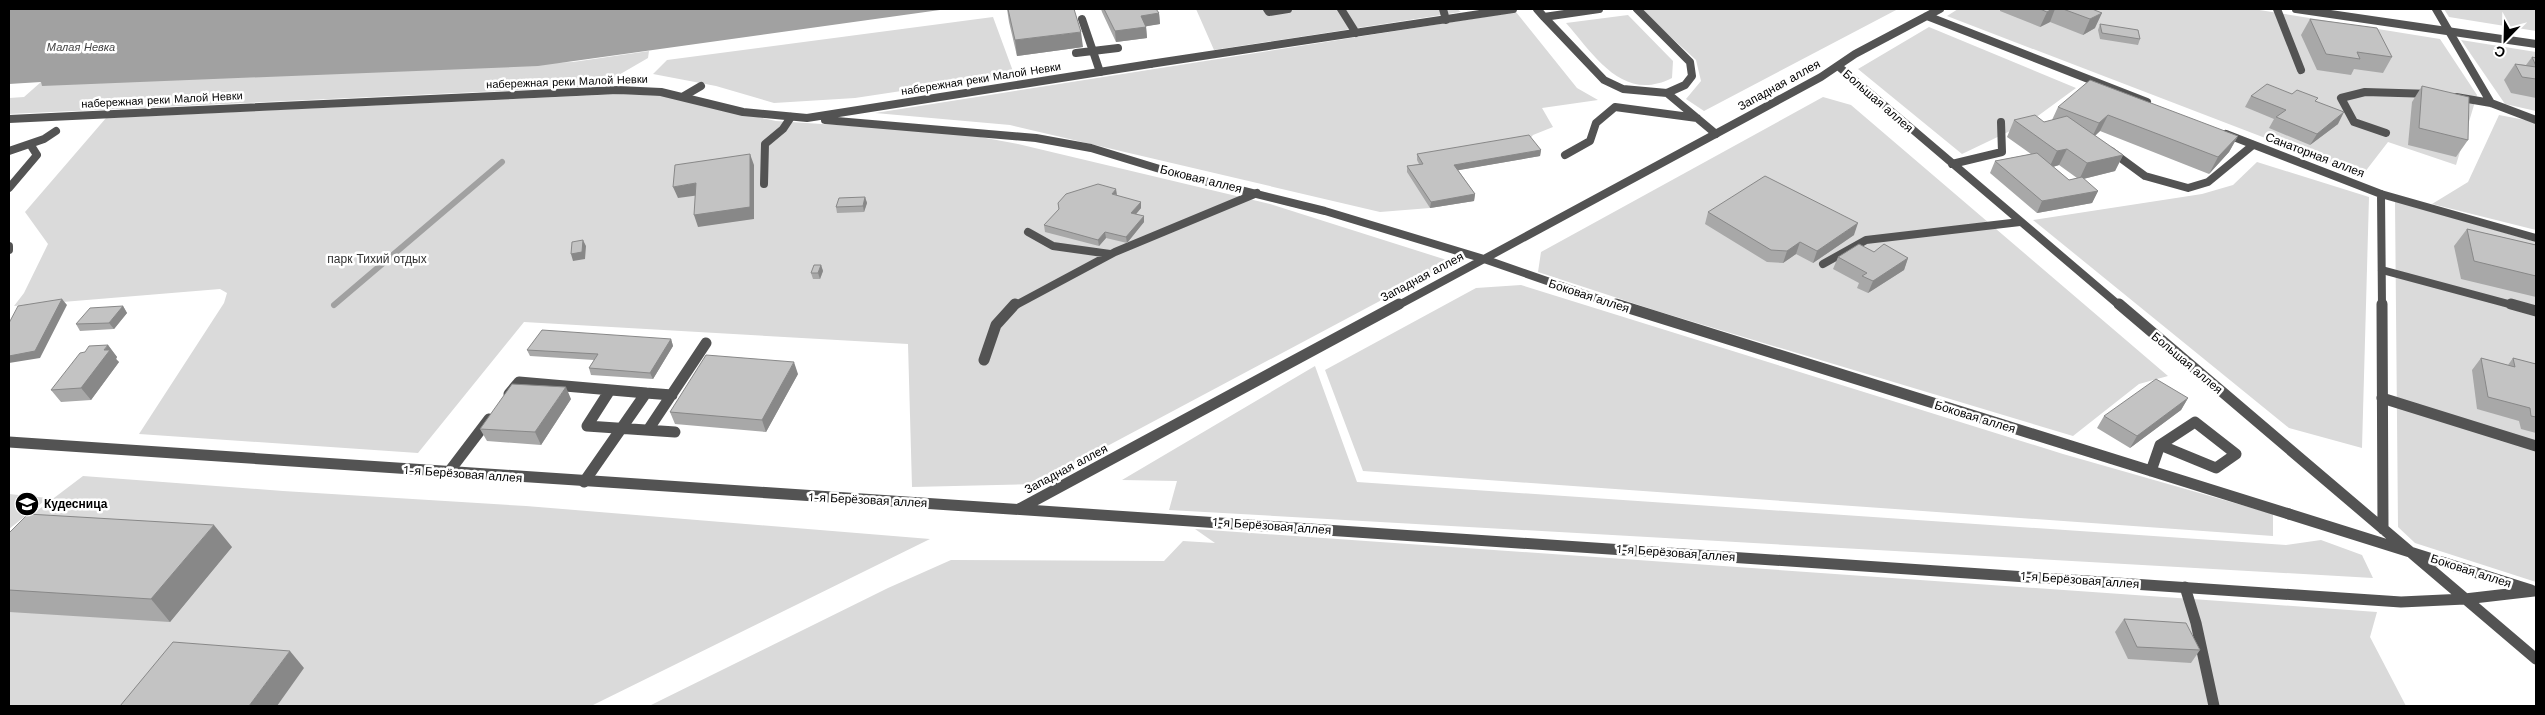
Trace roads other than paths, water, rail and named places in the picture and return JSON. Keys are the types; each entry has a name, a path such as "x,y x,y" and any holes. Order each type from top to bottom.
{"street":[{"path":"1267,9 1269,12 1288,9"},
{"path":"1341,9 1356,34"},
{"path":"1443,9 1446,20"},
{"name":"набережная реки Малой Невки","path":"9,119 618,90 654,91 684,96 743,112 807,118 1513,9"},
{"path":"1537,9 1604,80 1623,89 1667,93 1685,85 1692,76 1690,62 1637,9"},
{"path":"1544,17 1599,9"},
{"path":"1838,66 1940,9"},
{"path":"2277,9 2301,70"},
{"path":"2296,9 2536,44"},
{"path":"2436,9 2491,103"},
{"path":"1927,16 2156,106"},
{"path":"1082,19 1100,72"},
{"path":"1076,53 1118,48"},
{"name":"Западная аллея","path":"1018,509 1716,134 1838,66"},
{"name":"Большая аллея","path":"1838,66 2383,529 2405,550 2536,659"},
{"path":"684,96 701,86"},
{"path":"2386,133 2354,122 2341,98 2365,92 2442,95 2491,103 2536,120"},
{"path":"1667,93 1716,134"},
{"path":"1565,154 1590,141 1596,123 1615,107 1696,118"},
{"path":"764,184 765,144 783,129 790,117"},
{"name":"Боковая аллея","path":"807,118 1067,142 1115,154 1176,174 1325,210 1484,258 1632,310 2535,591"},
{"path":"1952,164 2002,152 2001,122"},
{"path":"9,151 30,144 56,131"},
{"name":"Санаторная аллея","path":"2218,131 2381,194 2536,238"},
{"path":"9,188 37,155 30,144"},
{"path":"2102,144 2145,176 2188,188 2208,182 2253,145"},
{"path":"984,360 996,325 1016,303 1110,254 1257,193"},
{"path":"2358,535 2383,529 2381,194"},
{"path":"1823,264 1866,240 2020,222"},
{"path":"1028,232 1053,246 1110,254"},
{"path":"1866,240 1880,248"},
{"path":"2382,270 2536,310"},
{"path":"648,430 706,343"},
{"path":"448,473 519,382 672,394"},
{"path":"610,390 586,426 675,432"},
{"path":"584,482 646,393"},
{"path":"2382,398 2536,446"},
{"path":"2151,471 2160,446 2195,422 2236,454 2216,468 2160,446"},
{"name":"1-я Берёзовая аллея","path":"9,442 448,473 1018,509 2401,602 2465,599 2535,591"},
{"path":"2185,587 2196,623 2214,706"}],"water":[{"name":"Малая Невка","path":"9,9 947,9 538,66 42,86 41,82 9,84"}],"waterway":[{"path":"334,305 502,162"}],"place":[{"name":"Кудесница","path":"27,504"}],"park label":[{"name":"парк Тихий отдых","path":"377,259"}]}
